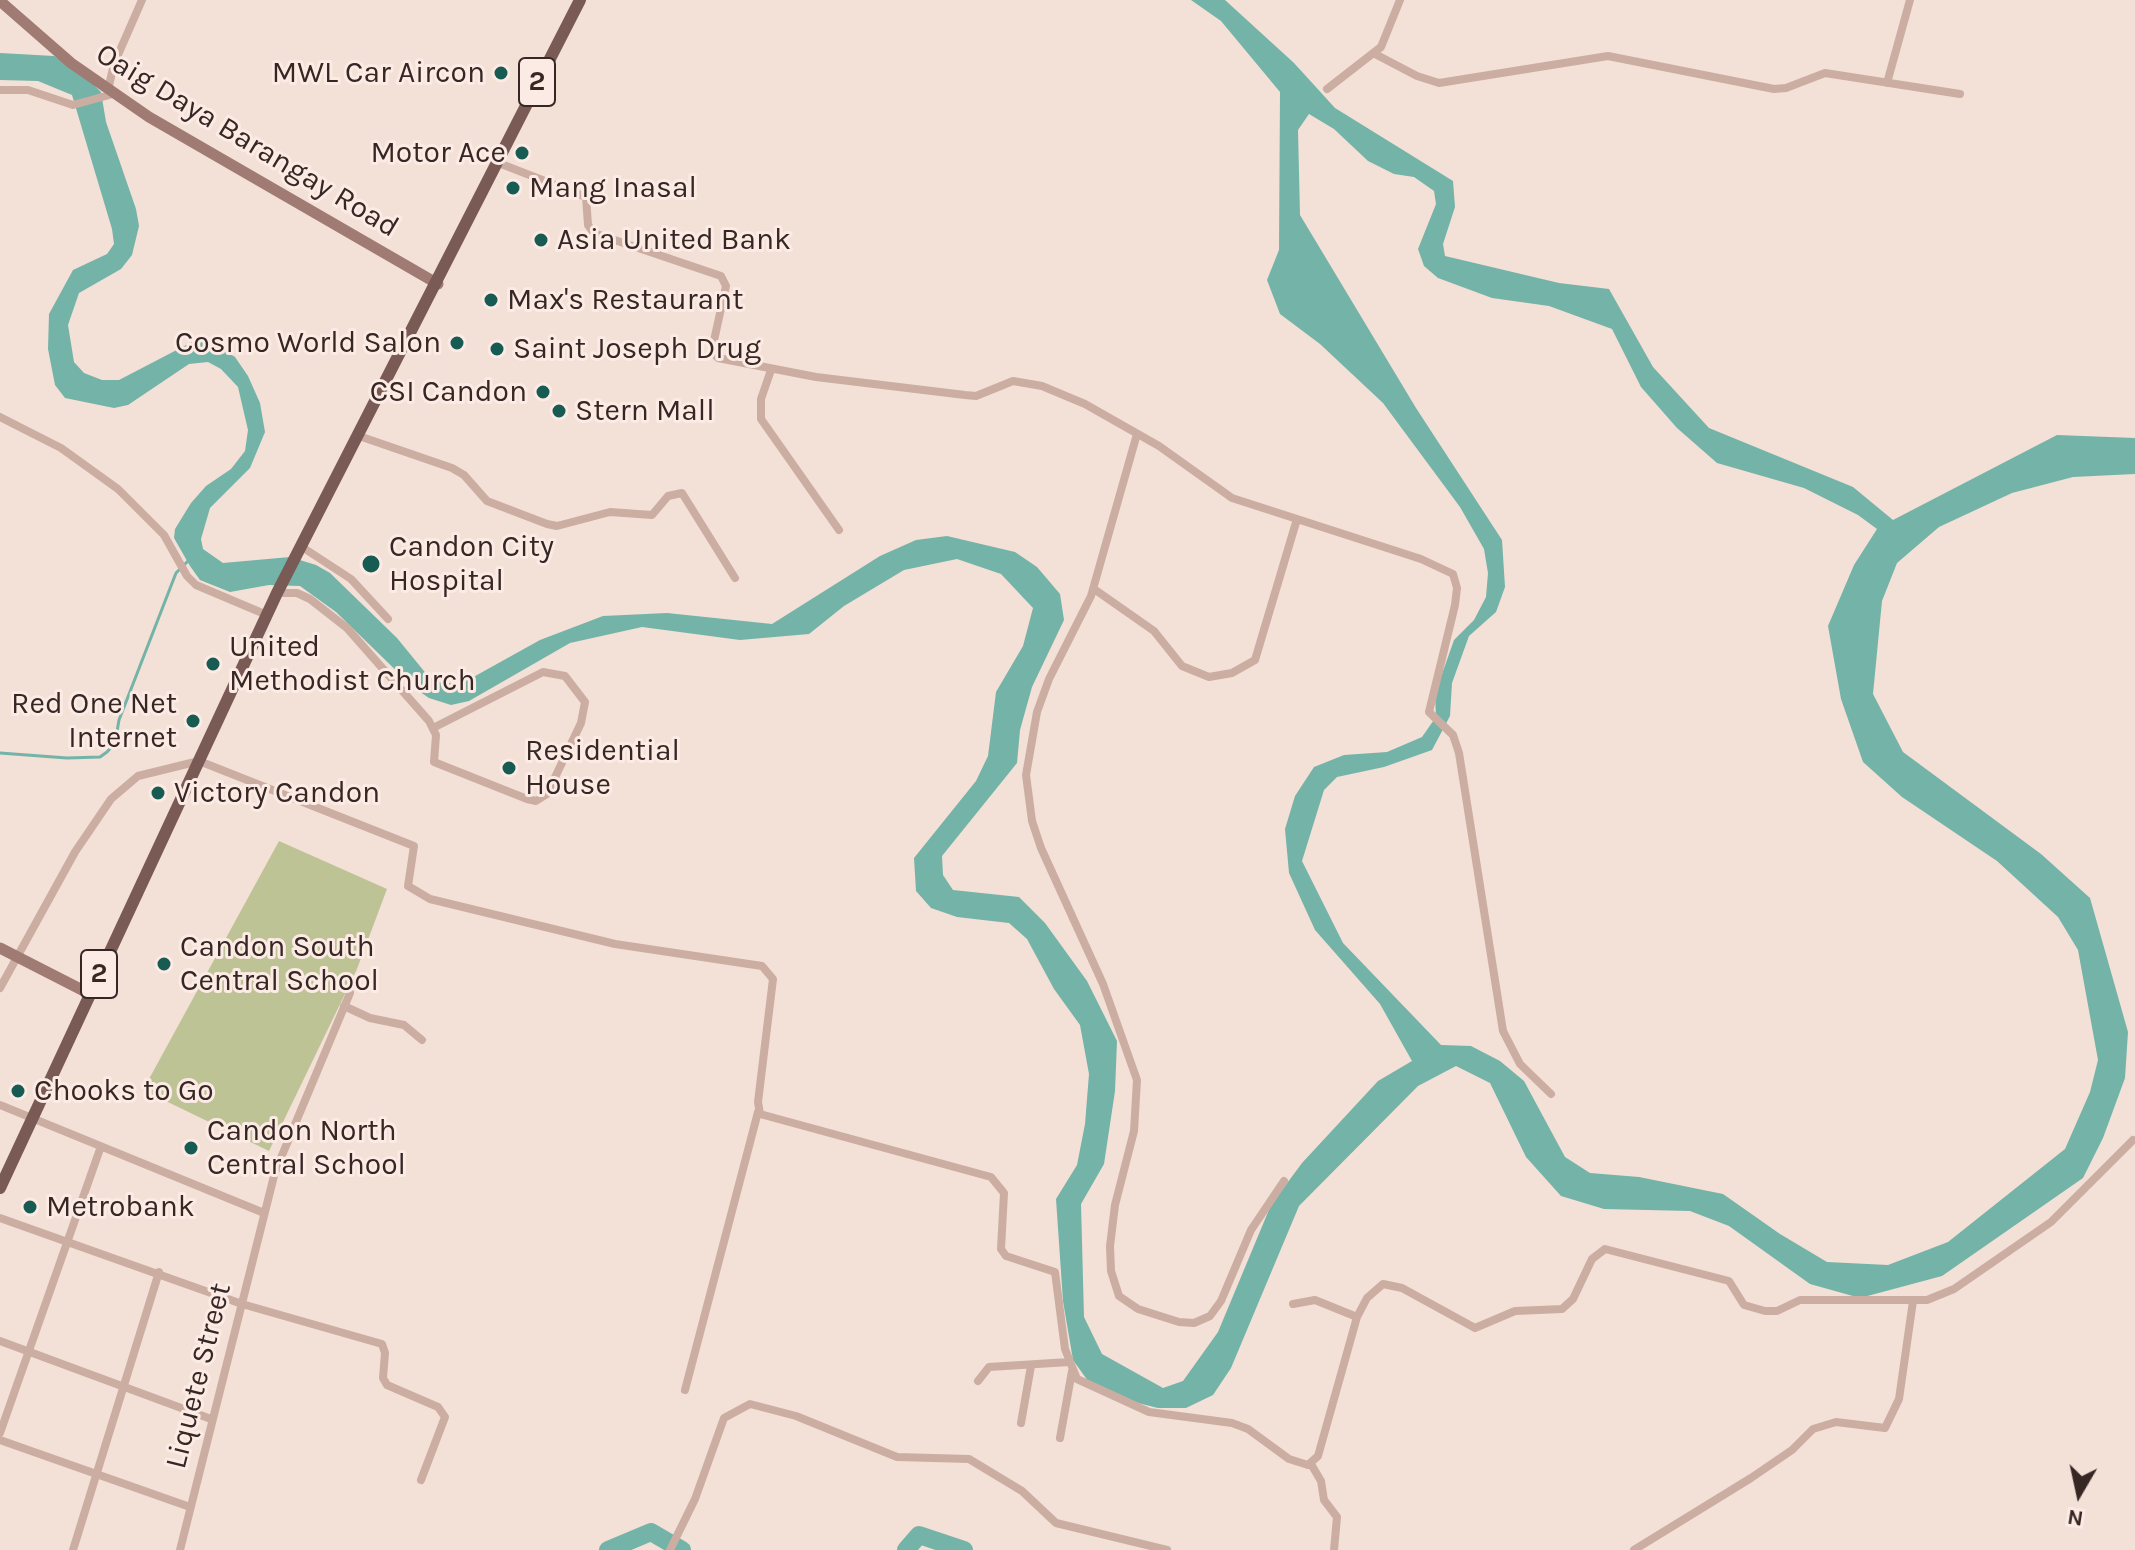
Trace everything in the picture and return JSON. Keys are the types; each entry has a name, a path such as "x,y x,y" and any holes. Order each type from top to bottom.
{"main road":[{"name":"2","path":"0,1188 267,615 580,0"}],"street":[{"path":"0,90 28,90 73,105 108,94 114,64 142,0"},
{"path":"1327,89 1375,54 1400,0"},
{"path":"1887,83 1910,0"},
{"name":"Oaig Daya Barangay Road","path":"0,1 108,94 438,284"},
{"path":"1375,54 1417,76 1439,83 1608,56 1774,89 1786,88 1825,73 1960,94"},
{"path":"496,162 586,197 588,225 594,233 721,276 725,281 726,293 714,354 771,370 965,395 976,396 1003,383 1027,383 1061,392 1137,434 1232,498 1421,559 1453,574 1457,588 1455,605 1429,701 1429,712 1448,729 1459,753 1503,1031 1520,1064 1551,1094"},
{"path":"771,370 761,399 761,419 839,530"},
{"path":"0,417 90,466 150,518 164,535 187,576 209,592 267,615"},
{"path":"1137,434 1094,589 1049,679 1031,735 1026,775 1032,821 1041,848 1103,984 1137,1080 1134,1131 1115,1205 1110,1246 1111,1271 1119,1296 1138,1309 1179,1322 1194,1323 1210,1316 1221,1301 1251,1230 1284,1181"},
{"path":"359,436 452,468 464,475 487,501 557,526 610,512 652,515 668,496 682,493 735,578"},
{"path":"1094,589 1154,631 1182,666 1209,677 1232,673 1255,660 1297,519"},
{"path":"300,551 351,579 388,619"},
{"path":"279,591 297,593 332,613 433,728 436,735 434,762 536,801 547,794 581,723 585,702 565,676 543,672 433,728"},
{"path":"0,988 75,852 111,799 138,776 199,761 414,846 408,886 430,899 603,942 768,968 773,979 758,1112 685,1390"},
{"path":"0,948 90,994"},
{"name":"Liquete Street","path":"180,1550 264,1213 283,1150 350,993"},
{"path":"344,1006 370,1018 404,1025 422,1040"},
{"path":"0,1105 100,1149 264,1213"},
{"path":"758,1112 998,1182 1004,1193 1001,1249 1006,1256 1055,1272 1070,1367 1060,1438"},
{"path":"1311,1464 1322,1447 1357,1317 1367,1298 1383,1284 1402,1288 1475,1328 1515,1311 1562,1309 1573,1299 1596,1253 1605,1249 1729,1281 1744,1305 1765,1311 1777,1311 1800,1300 1913,1301 1938,1297 2051,1222 2133,1140"},
{"path":"0,1433 100,1149"},
{"path":"0,1218 242,1304 382,1344 385,1349 383,1378 387,1385 438,1407 445,1417 421,1480"},
{"path":"73,1550 159,1272"},
{"path":"1293,1304 1315,1300 1357,1317"},
{"path":"1634,1550 1691,1518 1770,1465 1813,1429 1836,1422 1876,1429 1889,1425 1899,1399 1913,1301"},
{"path":"0,1341 211,1419"},
{"path":"1021,1423 1031,1366"},
{"path":"978,1381 989,1367 1070,1367 1088,1387 1133,1406 1167,1416 1215,1418 1248,1429 1289,1459 1311,1464 1321,1481 1324,1500 1337,1517 1334,1550"},
{"path":"670,1549 695,1499 724,1418 750,1404 796,1416 897,1457 969,1459 1022,1491 1056,1523 1167,1550"},
{"path":"0,1440 190,1507"}],"green space":[{"path":"279,841 387,889 357,969 269,1151 143,1090"}],"water":[{"path":"1191,0 1225,0 1294,63 1335,108 1453,181 1455,207 1443,244 1445,256 1559,283 1609,289 1653,367 1709,428 1853,487 1893,520 2057,435 2135,438 2135,474 2073,477 2012,493 1939,527 1897,563 1882,601 1873,694 1903,752 2041,854 2090,898 2128,1032 2125,1078 2103,1138 2083,1178 1942,1276 1860,1298 1810,1284 1729,1226 1690,1211 1604,1209 1561,1196 1526,1157 1490,1083 1456,1066 1418,1086 1299,1206 1231,1368 1213,1395 1186,1408 1158,1408 1126,1400 1088,1381 1073,1360 1063,1301 1056,1199 1077,1165 1085,1124 1089,1074 1080,1025 1054,989 1027,939 1009,923 957,917 931,908 916,891 914,858 976,781 988,756 996,692 1023,646 1033,608 1001,574 957,559 904,570 844,606 809,634 740,640 642,627 570,643 469,701 451,705 429,698 413,687 336,612 300,586 269,585 230,592 200,580 190,566 174,538 175,529 206,486 231,469 245,451 248,430 238,387 221,369 208,362 189,364 128,405 114,408 65,398 55,385 48,349 49,314 73,270 107,254 114,244 112,229 72,95 38,81 0,80 0,53 54,56 85,76 101,92 106,122 136,209 139,226 132,255 121,269 79,293 68,325 74,362 84,373 102,380 119,380 194,341 211,342 235,357 260,403 265,432 250,468 210,508 201,539 203,549 223,563 290,557 316,565 330,573 397,638 428,676 444,684 468,680 540,640 603,616 667,613 772,624 880,556 916,540 947,536 1015,552 1037,567 1060,594 1064,620 1032,687 1020,730 1017,763 942,856 943,875 953,890 1019,897 1045,923 1087,981 1117,1041 1115,1091 1104,1164 1081,1204 1084,1317 1102,1354 1163,1388 1183,1381 1218,1332 1271,1205 1302,1163 1378,1081 1412,1061 1380,1004 1315,930 1289,873 1285,829 1295,796 1314,767 1344,755 1387,752 1422,737 1436,717 1435,694 1454,640 1474,620 1486,597 1488,573 1484,549 1460,507 1383,403 1320,344 1280,314 1267,280 1279,250 1280,92 1221,21","holes":["1309,114 1334,129 1368,161 1394,174 1414,177 1434,191 1436,204 1418,249 1424,266 1438,278 1492,298 1549,306 1612,329 1641,387 1677,428 1717,463 1804,488 1858,515 1877,529 1854,565 1828,626 1841,699 1863,762 1902,797 1997,861 2058,917 2078,950 2098,1060 2090,1092 2065,1149 1948,1242 1888,1265 1827,1262 1723,1194 1639,1177 1590,1173 1565,1157 1524,1081 1500,1061 1471,1046 1441,1045 1343,943 1302,861 1324,790 1337,777 1384,767 1432,750 1450,716 1452,683 1469,636 1496,612 1505,587 1502,540 1416,408 1300,215 1298,130"]}],"waterway":[{"path":"0,753 67,758 100,757 107,752 115,743 119,720 176,573 189,560"},
{"path":"608,1550 651,1532 682,1550"},
{"path":"906,1550 919,1535 964,1550"}],"place":[{"name":"MWL Car Aircon","path":"501,73"},
{"name":"Motor Ace","path":"522,153"},
{"name":"Mang Inasal","path":"513,188"},
{"name":"Asia United Bank","path":"541,240"},
{"name":"Max's Restaurant","path":"491,300"},
{"name":"Cosmo World Salon","path":"457,343"},
{"name":"Saint Joseph Drug","path":"497,349"},
{"name":"CSI Candon","path":"543,392"},
{"name":"Stern Mall","path":"559,411"},
{"name":"Candon City Hospital","path":"371,564"},
{"name":"United Methodist Church","path":"213,664"},
{"name":"Red One Net Internet","path":"193,721"},
{"name":"Residential House","path":"509,768"},
{"name":"Victory Candon","path":"158,793"},
{"name":"Candon South Central School","path":"164,964"},
{"name":"Chooks to Go","path":"18,1091"},
{"name":"Candon North Central School","path":"191,1148"},
{"name":"Metrobank","path":"30,1207"}]}
